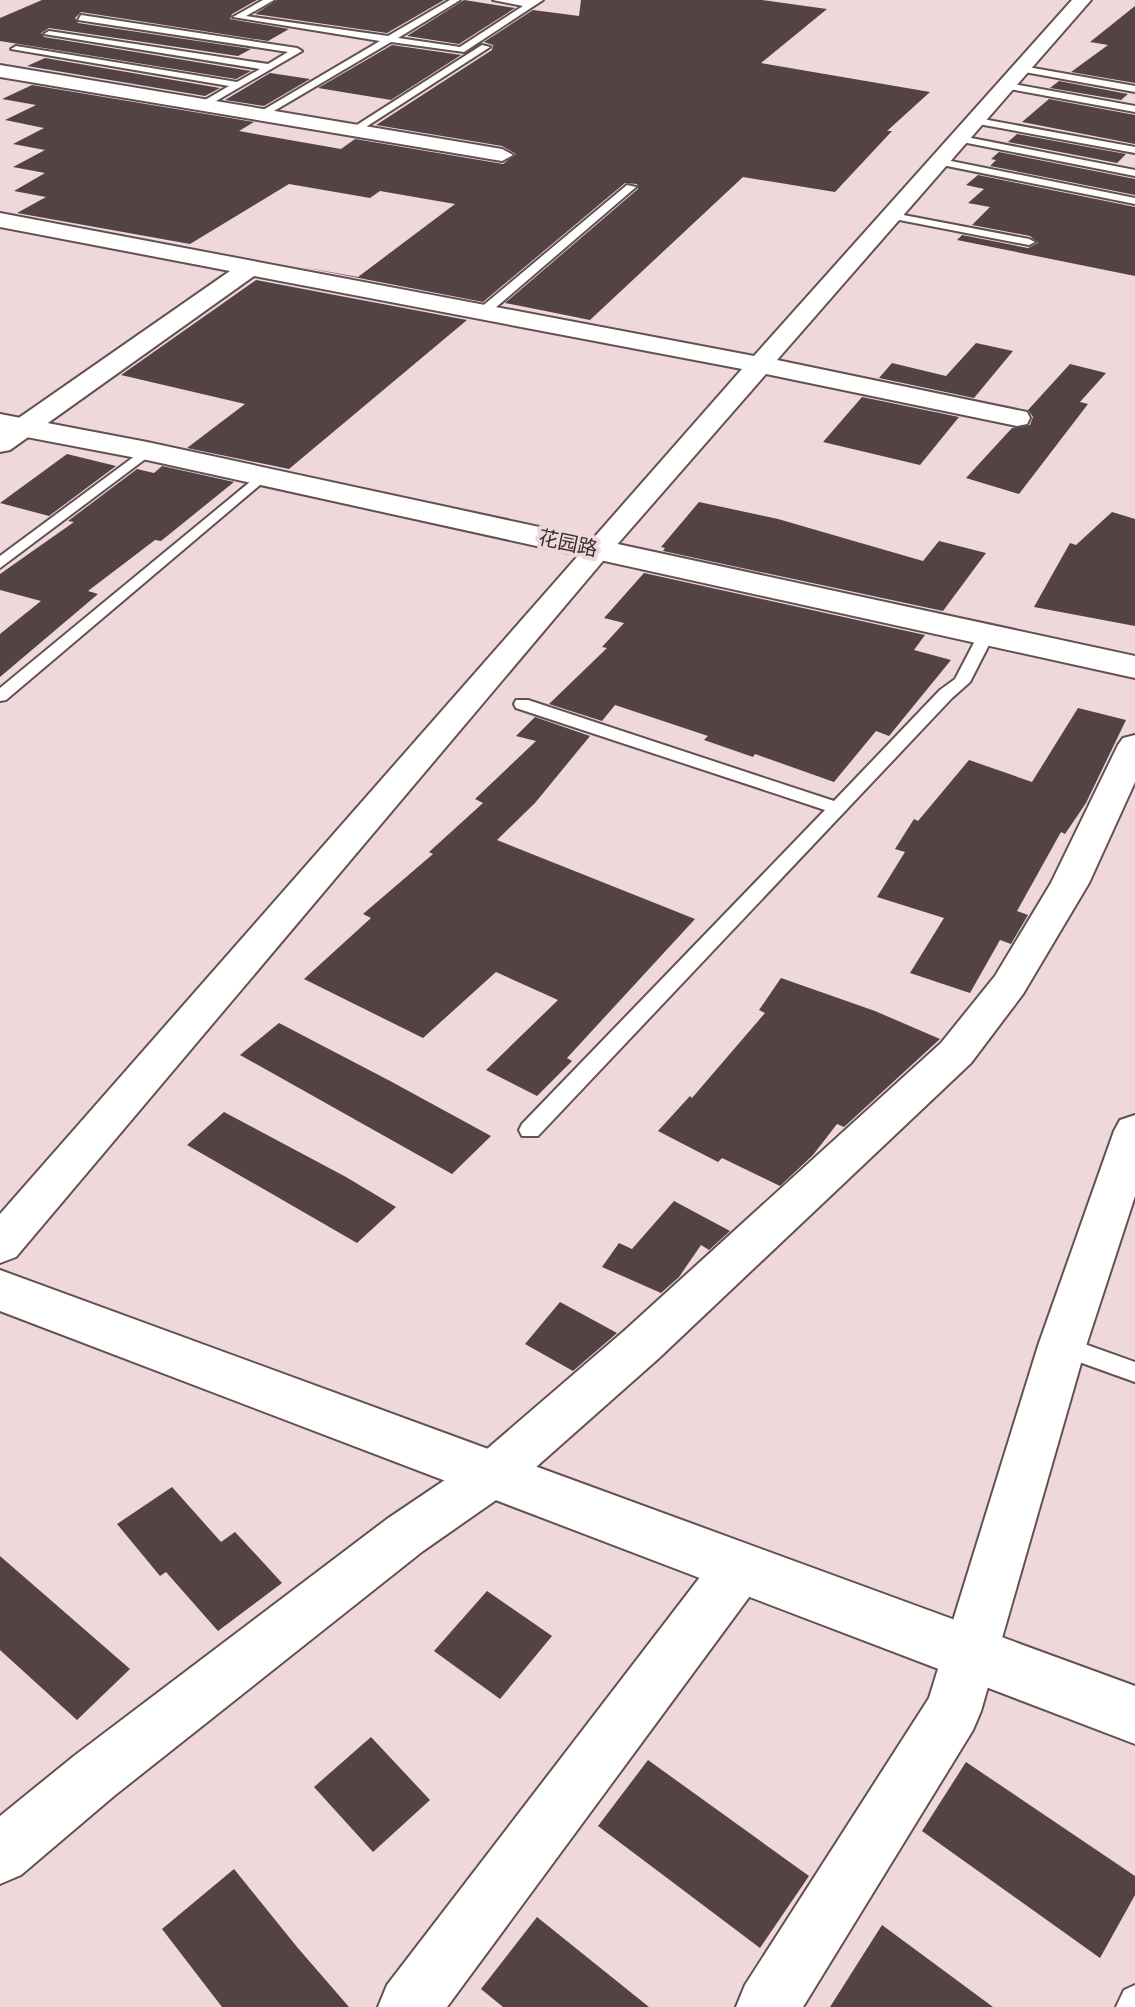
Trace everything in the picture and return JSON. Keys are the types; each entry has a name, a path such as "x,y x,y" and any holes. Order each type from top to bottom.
{"street":[{"path":"0,1245 597,549 1082,0"},
{"path":"0,71 502,155"},
{"path":"0,220 760,365 1017,418"},
{"path":"8,432 251,267"},
{"name":"花园路","path":"8,432 147,451 1135,667"},
{"path":"0,1854 94,1776 392,1544 491,1476 641,1345 956,1053 1009,985 1070,883 1135,745"},
{"path":"767,2007 953,1711 1062,1346 1135,1131"},
{"path":"0,1290 1135,1715"},
{"path":"409,2007 739,1568"}],"lane":[{"path":"270,0 237,17 461,50"},
{"path":"262,115 456,0"},
{"path":"497,0 535,2"},
{"path":"411,82 535,2"},
{"path":"81,18 297,51 204,105"},
{"path":"49,34 268,67"},
{"path":"354,130 485,47"},
{"path":"16,49 238,85"},
{"path":"1014,78 1135,89"},
{"path":"1014,78 1135,109"},
{"path":"959,141 1135,150"},
{"path":"959,141 1135,173"},
{"path":"959,141 1135,201"},
{"path":"483,312 631,187"},
{"path":"893,216 1029,242"},
{"path":"0,563 147,451"},
{"path":"0,696 262,476"},
{"path":"530,1130 946,694 962,682 986,635"},
{"path":"522,704 837,808"},
{"path":"1062,1346 1135,1372"},
{"path":"1132,2007 1135,2001"}],"building":[{"path":"42,0 257,0 232,14 230,19 289,29 268,41 81,12 75,18 78,23 251,49 238,56 49,28 41,33 44,37 251,71 236,79 0,41 0,18"},
{"path":"277,0 444,0 387,33 255,14"},
{"path":"464,0 515,8 459,44 407,36"},
{"path":"581,0 762,0 827,9 761,63 930,92 887,131 892,131 835,192 743,177 590,320 505,303 638,189 637,184 625,183 483,302 302,267 358,277 455,204 380,191 370,198 289,184 190,244 17,213 46,197 14,191 45,173 13,167 45,150 13,144 44,128 5,120 36,105 2,99 32,85 254,122 239,131 341,149 355,139 503,164 516,154 502,146 376,125 492,50 493,45 484,42 533,10 579,16"},
{"path":"1135,6 1135,83 1071,72 1108,45 1090,42"},
{"path":"392,45 461,55 391,100 318,88"},
{"path":"45,58 220,88 205,96 27,66"},
{"path":"270,73 310,79 264,106 225,100"},
{"path":"1059,81 1128,94 1121,100 1050,88"},
{"path":"1049,99 1135,115 1135,144 1022,122"},
{"path":"1017,134 1126,154 1117,163 1008,142"},
{"path":"999,152 1135,179 1135,195 990,166 996,160 991,159"},
{"path":"978,175 1135,207 1135,276 957,240 962,235 1028,248 1038,243 1030,236 972,225 990,207 968,203 984,189 966,185"},
{"path":"256,280 467,320 289,469 187,448 245,404 121,375"},
{"path":"976,343 1013,351 974,398 879,378 892,363 946,376"},
{"path":"1070,364 1106,373 1080,402 1088,404 1019,494 966,478 1012,428 1030,425 1033,417 1028,410"},
{"path":"862,397 959,417 920,465 823,442"},
{"path":"67,454 116,466 49,516 0,503"},
{"path":"162,466 234,482 161,541 155,540 88,591 98,594 0,677 0,634 41,601 0,590 0,574 74,522 68,521 137,469 154,473"},
{"path":"699,502 778,519 923,561 939,541 986,553 943,611 663,551 665,548 661,547"},
{"path":"1112,512 1135,519 1135,626 1034,607 1070,543 1076,545"},
{"path":"644,573 925,635 914,650 951,660 889,736 876,731 834,782 704,740 708,736 615,705 602,721 549,704 607,648 602,647 624,623 604,618"},
{"path":"1078,708 1126,720 1086,803 1065,834 1061,832 1017,911 1028,915 1011,944 1000,940 970,993 910,973 944,918 877,897 905,852 895,849 914,819 918,821 969,760 1032,782"},
{"path":"535,717 590,736 535,803 497,840 695,919 567,1058 572,1061 537,1096 486,1070 558,1000 496,972 423,1038 304,979 371,918 363,914 433,854 429,852 483,803 475,799 536,741 516,736"},
{"path":"781,978 875,1011 940,1039 844,1127 837,1124 813,1155 780,1186 722,1158 718,1162 658,1131 690,1096 692,1098 765,1013 759,1010"},
{"path":"279,1023 491,1136 452,1174 240,1055"},
{"path":"224,1112 396,1207 357,1243 187,1145"},
{"path":"674,1201 730,1231 709,1250 701,1245 679,1277 661,1293 602,1267 619,1243 632,1249"},
{"path":"560,1302 617,1333 573,1371 525,1344"},
{"path":"172,1487 221,1542 235,1532 282,1583 218,1631 166,1572 160,1576 117,1524"},
{"path":"0,1556 130,1669 77,1720 0,1650"},
{"path":"487,1591 552,1636 500,1699 434,1651"},
{"path":"371,1737 430,1800 373,1852 314,1787"},
{"path":"648,1760 809,1876 760,1948 598,1826"},
{"path":"966,1762 1135,1876 1135,1895 1100,1958 922,1831"},
{"path":"234,1869 349,2007 222,2007 162,1929"},
{"path":"537,1917 649,2007 503,2007 481,1989"},
{"path":"882,1925 993,2007 830,2007"}]}
